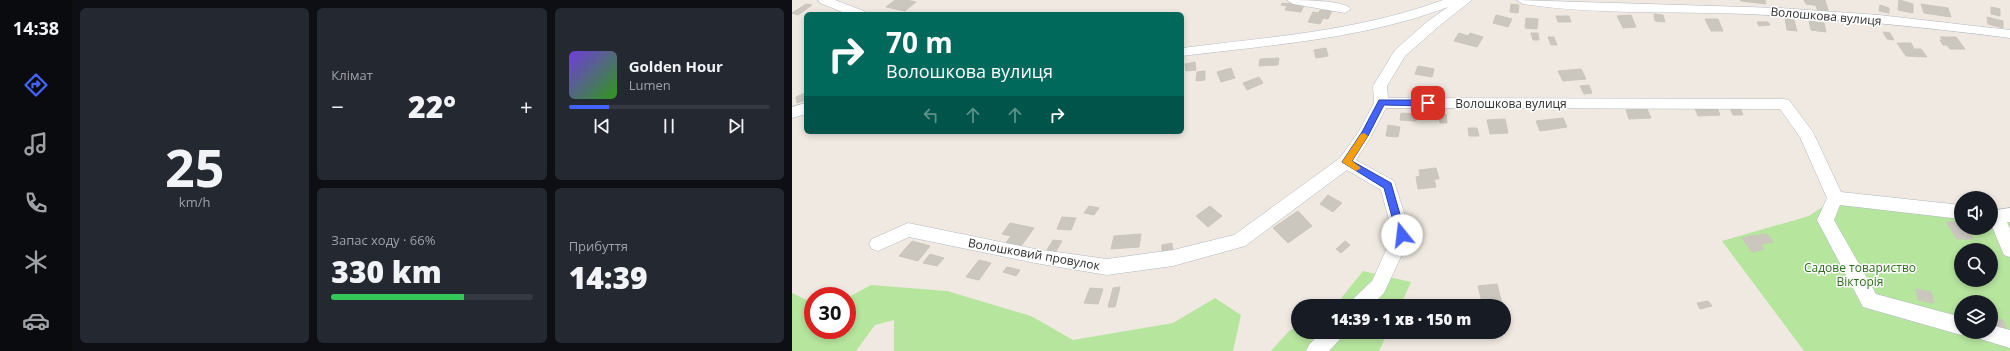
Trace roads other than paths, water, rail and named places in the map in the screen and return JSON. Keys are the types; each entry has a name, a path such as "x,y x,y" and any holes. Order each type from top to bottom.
{"street":[{"path":"824,0 853,12"},
{"path":"1292,0 1346,4 1342,32"},
{"path":"1184,52 1342,32 1428,10 1455,0"},
{"path":"1366,299 1378,287 1402,235 1388,186 1346,162 1365,134 1382,102 1380,86 1400,52 1466,0"},
{"name":"Волошкова вулиця","path":"1523,0 1543,4 1609,9 1746,10 1868,19 2010,34"},
{"name":"Волошкова вулиця","path":"1382,102 1784,104 1792,112 1812,144 1835,198"},
{"path":"792,112 804,109"},
{"name":"Волошковий провулок","path":"878,244 908,230 1035,256 1107,267 1174,258 1238,241 1346,162"},
{"path":"1954,211 1835,198 1825,220 1870,301 1954,324"},
{"path":"1999,216 2010,250"},
{"path":"1998,336 2010,339"},
{"path":"1316,351 1327,339"}],"park label":[{"name":"Садове товариство Вікторія","path":"1860,274"}]}
